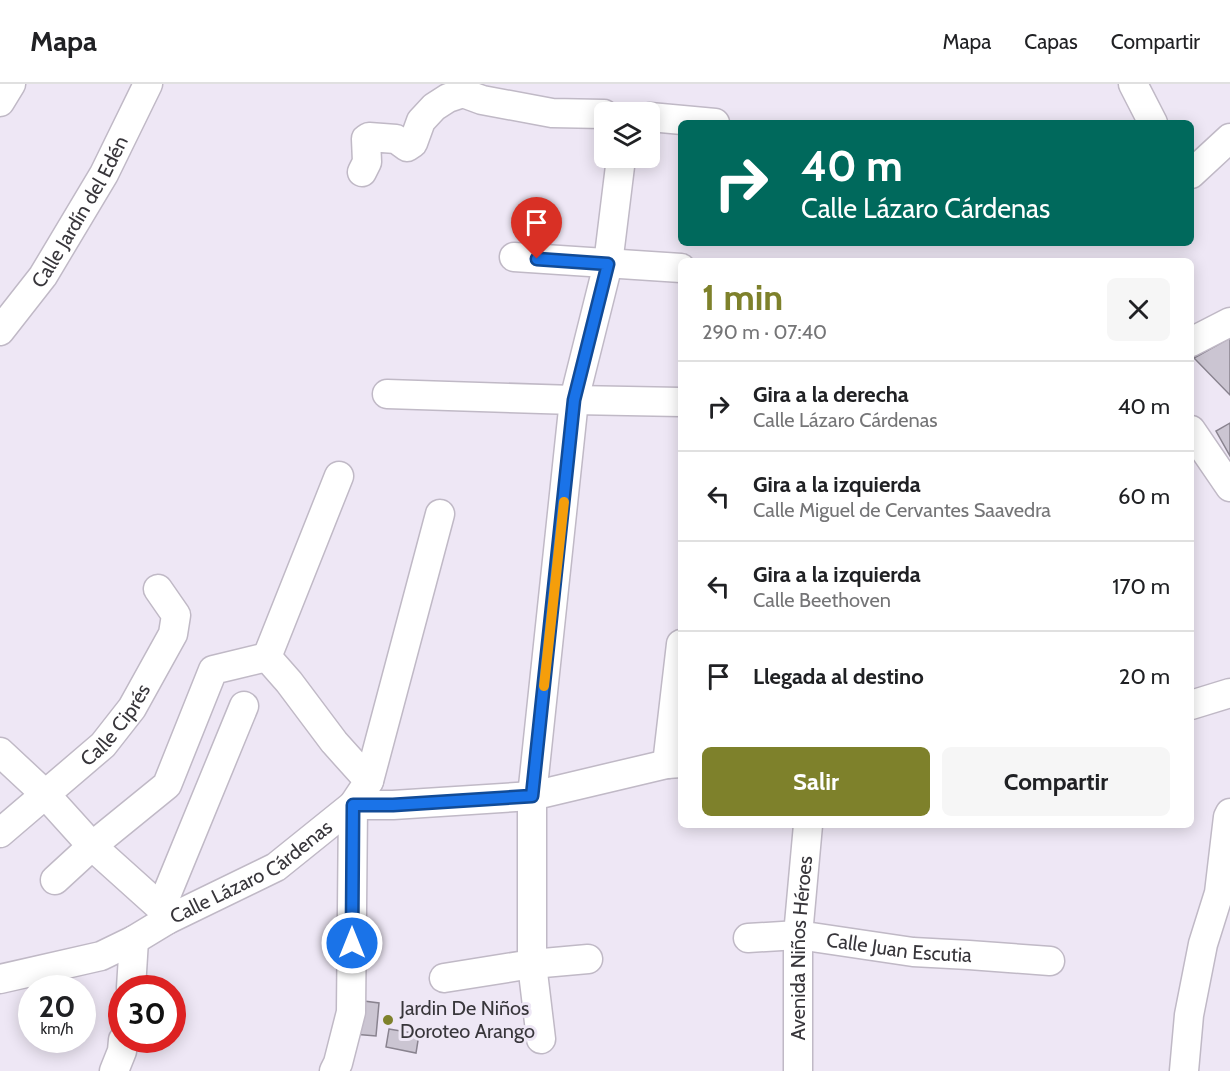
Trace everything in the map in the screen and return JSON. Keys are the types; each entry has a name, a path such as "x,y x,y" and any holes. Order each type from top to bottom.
{"street":[{"path":"0,102 10,84"},
{"name":"Calle Jardín del Edén","path":"0,331 49,266 104,174 148,84"},
{"path":"1133,84 1151,120"},
{"path":"362,172 368,162 366,139 413,143 421,121 434,107 448,98 463,93 482,100 552,113 594,114"},
{"path":"660,118 682,120"},
{"path":"1194,171 1230,138"},
{"path":"541,1039 532,964 532,796 574,400 608,264 620,168"},
{"path":"514,257 678,267"},
{"path":"1194,340 1230,322"},
{"path":"387,394 678,402"},
{"path":"1194,434 1230,487"},
{"path":"267,657 339,476"},
{"name":"Calle Lázaro Cárdenas","path":"0,980 101,956 134,940 164,914 276,867 353,805 369,781 440,514"},
{"name":"Calle Ciprés","path":"0,833 103,744 132,708 173,634 176,615 158,589"},
{"path":"267,657 289,682 334,742 369,781"},
{"path":"55,880 92,846 167,785 213,670 267,657"},
{"path":"1194,704 1230,693"},
{"path":"334,1071 351,1012 353,805 393,805 532,796 674,763 678,695"},
{"path":"0,752 45,794 92,846 164,914 244,706"},
{"path":"1184,1071 1189,1015 1203,944 1219,893 1230,813"},
{"name":"Avenida Niños Héroes","path":"798,1071 798,935 808,828"},
{"name":"Calle Juan Escutia","path":"748,938 798,935 913,952 1050,961"},
{"path":"132,975 134,940"},
{"path":"444,978 532,964 588,959"},
{"path":"114,1071 121,1053"}],"building":[{"path":"1230,338 1230,395 1194,358"},
{"path":"1230,423 1230,456 1216,431"},
{"path":"356,1000 379,1003 376,1036 353,1034"},
{"path":"389,1029 419,1034 416,1053 386,1047"}],"slow traffic":[{"path":"544,686 564,502"}],"place":[{"name":"Jardin De Niños Doroteo Arango","path":"388,1020"}],"route":[{"path":"352,943 353,805 393,805 532,796 574,400 608,264 537,259"}]}
